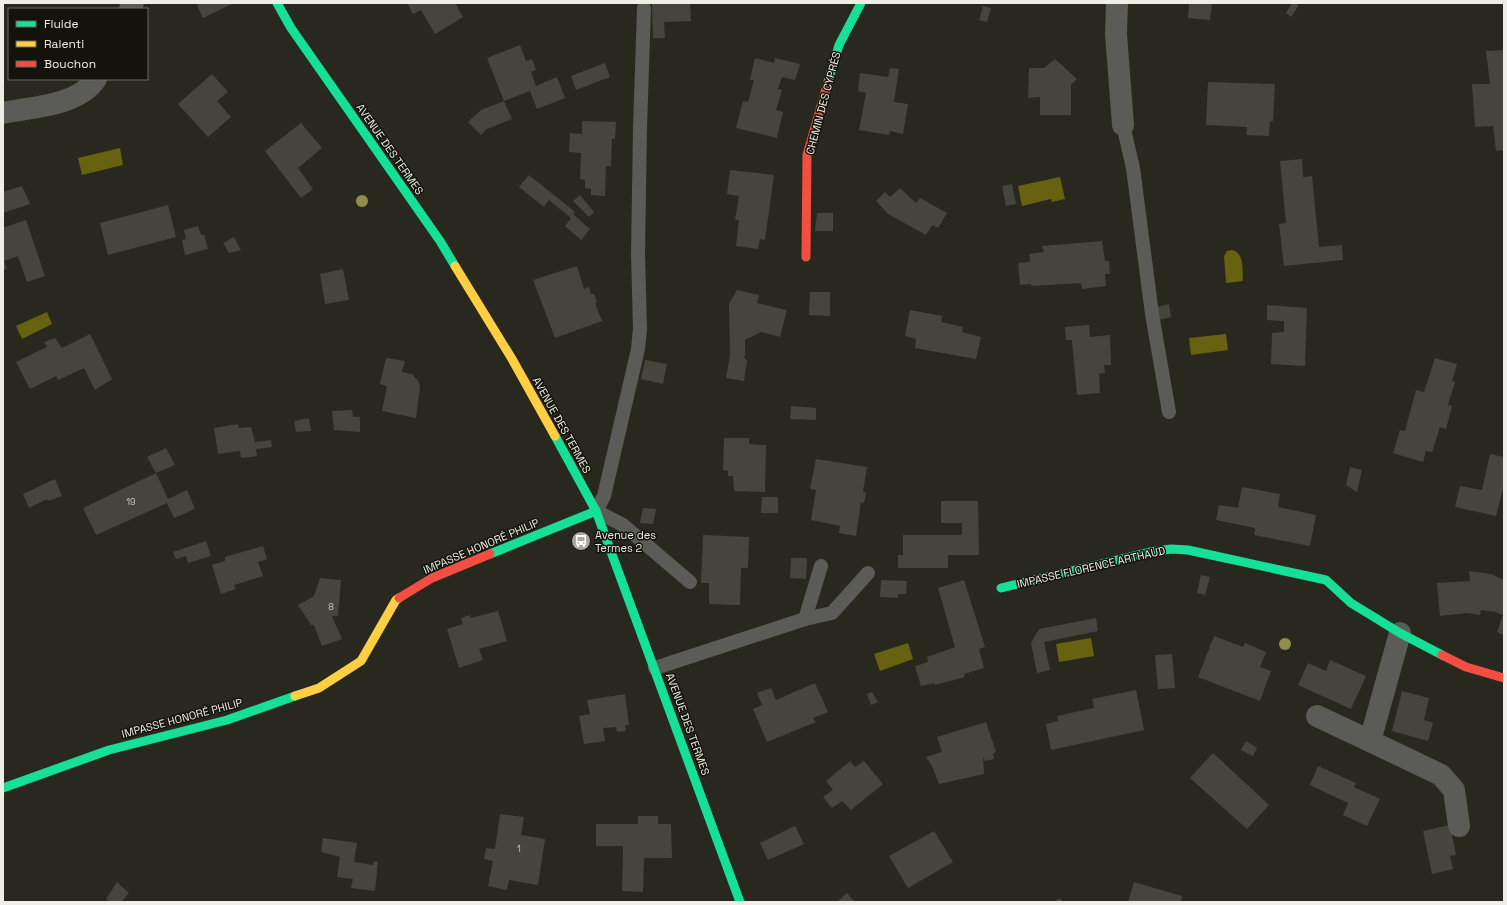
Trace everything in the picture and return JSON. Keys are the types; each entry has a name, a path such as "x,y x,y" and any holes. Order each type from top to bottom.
{"street":[{"name":"AVENUE DES TERMES","path":"277,3 291,28 440,241 512,359 596,511 740,902"},
{"name":"CHEMIN DES CYPRÈS","path":"806,257 807,155 839,45 861,3"},
{"path":"1117,3 1116,34 1123,125"},
{"path":"3,113 70,99 86,91 95,80"},
{"name":"IMPASSE HONORÉ PHILIP","path":"3,788 108,750 227,720 319,688 361,661 396,600 432,578 596,511"},
{"name":"IMPASSE FLORENCE ARTHAUD","path":"1001,588 1150,552 1171,549 1188,550 1326,580 1351,604 1400,633 1466,667 1504,678"},
{"path":"1370,741 1400,633"},
{"path":"1317,716 1441,775 1454,790 1459,826"}],"lane":[{"path":"644,8 638,254 640,329 638,349 604,496 596,511 623,525 690,582"},
{"path":"1123,125 1133,168 1152,314 1169,412"},
{"path":"805,619 820,566"},
{"path":"654,668 805,619 832,613 868,573"}],"shaded area":[{"path":"120,148 123,165 82,175 78,158"},
{"path":"1060,177 1065,199 1052,202 1051,199 1022,206 1018,186"},
{"path":"1232,250 1241,258 1243,267 1243,281 1226,283 1224,256 1227,251"},
{"path":"47,312 52,324 22,339 16,326"},
{"path":"1226,334 1228,350 1191,355 1189,338"},
{"path":"1091,638 1094,656 1059,662 1056,644"},
{"path":"908,643 913,659 880,671 874,654"}],"building":[{"path":"201,3 234,3 203,18 197,5"},
{"path":"407,3 455,3 463,17 435,34 421,10 413,14"},
{"path":"652,3 690,3 691,21 664,22 665,38 653,38"},
{"path":"1189,3 1212,3 1210,20 1188,18"},
{"path":"1292,3 1299,5 1291,17 1286,13"},
{"path":"983,6 991,8 987,22 979,20"},
{"path":"520,45 526,61 532,59 536,70 531,72 536,86 557,77 565,98 537,109 530,91 504,101 487,58"},
{"path":"1504,50 1504,150 1496,151 1493,126 1475,127 1472,84 1490,84 1486,51"},
{"path":"755,58 774,63 775,58 800,64 795,80 782,77 778,89 782,90 776,110 783,112 777,138 736,128 743,101 748,102 754,80 750,80"},
{"path":"1055,59 1077,79 1071,85 1071,115 1040,115 1040,97 1028,98 1029,68 1044,68"},
{"path":"605,63 610,77 576,90 571,76"},
{"path":"890,68 899,69 894,102 908,104 903,134 890,131 889,135 859,130 866,93 858,91 860,73 888,77"},
{"path":"212,74 228,92 217,101 231,117 208,137 178,104"},
{"path":"1208,82 1275,84 1273,121 1270,121 1269,136 1246,135 1247,127 1206,125"},
{"path":"504,101 512,119 487,129 481,135 468,122 481,110"},
{"path":"582,121 616,122 615,139 612,139 611,166 606,166 605,196 591,195 591,189 585,188 585,180 580,179 581,153 569,152 570,133 582,134"},
{"path":"301,123 322,148 298,168 313,189 301,198 265,151"},
{"path":"1302,159 1303,177 1312,176 1319,247 1342,245 1343,260 1284,266 1279,224 1286,223 1280,161"},
{"path":"730,170 774,175 765,240 760,239 758,249 736,246 739,220 735,220 739,196 727,194"},
{"path":"529,175 575,212 573,214 590,229 581,240 565,226 571,218 549,200 544,207 519,187"},
{"path":"1012,184 1016,204 1006,206 1002,186"},
{"path":"22,186 30,204 3,213 3,192"},
{"path":"900,188 916,203 920,198 947,213 938,228 932,225 926,235 888,214 876,201 885,192 890,197"},
{"path":"580,195 594,212 589,217 573,201"},
{"path":"168,205 176,237 108,255 100,223"},
{"path":"817,213 833,213 833,231 815,231"},
{"path":"26,220 45,276 27,282 18,256 4,261 7,269 3,270 3,228"},
{"path":"198,226 201,235 204,235 208,249 185,255 182,240 186,239 184,230"},
{"path":"234,237 241,250 229,253 223,243"},
{"path":"1102,241 1105,261 1109,261 1110,274 1105,274 1106,286 1082,289 1081,283 1031,286 1031,284 1020,285 1018,263 1030,262 1029,254 1044,252 1042,246"},
{"path":"577,266 584,289 589,287 591,294 594,294 597,302 595,303 602,321 555,338 533,280"},
{"path":"343,269 349,300 325,304 320,274"},
{"path":"737,290 759,295 757,303 787,310 780,337 761,332 745,340 745,356 743,356 747,361 744,381 726,378 730,355 729,304"},
{"path":"810,292 830,292 830,316 809,315"},
{"path":"1169,304 1171,317 1158,320 1157,307"},
{"path":"1267,305 1307,308 1305,366 1271,364 1272,333 1284,332 1284,321 1267,320"},
{"path":"910,310 942,316 941,322 963,327 962,332 981,337 976,359 915,348 916,339 905,336"},
{"path":"1089,325 1090,337 1110,335 1111,365 1104,365 1105,373 1099,374 1100,393 1077,395 1072,340 1066,340 1065,327"},
{"path":"90,334 112,379 95,390 84,368 58,380 56,376 30,389 16,362 47,347 44,342 55,338 62,348"},
{"path":"386,358 405,361 402,372 412,374 419,382 420,387 416,418 382,411 387,386 380,384"},
{"path":"1435,358 1457,364 1452,381 1455,382 1448,405 1452,406 1446,429 1440,427 1432,452 1426,451 1423,462 1393,453 1400,430 1405,431 1416,390 1424,392"},
{"path":"645,360 667,364 663,384 641,379"},
{"path":"791,406 816,408 816,420 790,419"},
{"path":"352,410 353,417 360,417 360,432 334,430 332,411"},
{"path":"309,418 311,431 296,432 294,421"},
{"path":"238,424 239,428 251,427 255,442 271,440 272,447 256,449 257,456 241,458 240,451 218,454 214,428"},
{"path":"724,438 749,438 749,444 766,445 765,492 734,491 733,476 728,476 728,471 723,470"},
{"path":"166,448 175,465 156,473 147,457"},
{"path":"1490,454 1504,457 1504,485 1496,516 1455,507 1460,486 1482,490"},
{"path":"816,459 867,467 863,492 866,493 864,503 861,502 856,536 839,533 840,526 811,520 816,490 810,489"},
{"path":"1350,467 1362,470 1357,492 1346,485"},
{"path":"156,473 168,499 187,490 195,509 174,518 167,503 96,535 83,508"},
{"path":"55,479 62,496 49,501 47,499 29,508 23,494"},
{"path":"1242,487 1280,494 1278,507 1316,515 1310,546 1254,535 1255,528 1216,520 1219,505 1238,508"},
{"path":"762,497 778,497 778,513 761,513"},
{"path":"941,501 978,501 979,555 948,555 948,568 898,568 898,555 903,555 903,535 962,535 962,523 941,523"},
{"path":"643,508 656,509 653,524 640,523"},
{"path":"703,535 749,537 748,568 741,568 740,605 709,604 709,583 701,583"},
{"path":"206,541 211,556 188,563 186,556 176,559 173,552"},
{"path":"263,546 267,559 258,562 263,576 234,585 236,589 221,594 212,565 225,561 225,557"},
{"path":"791,558 807,558 806,579 790,578"},
{"path":"1469,571 1491,574 1504,580 1504,635 1497,632 1503,615 1495,612 1481,610 1480,615 1467,613 1440,616 1437,583 1470,581"},
{"path":"1201,575 1210,577 1205,595 1197,593"},
{"path":"320,578 341,580 338,616 332,616 342,639 322,646 314,625 311,625 298,605 314,596"},
{"path":"881,580 907,581 906,594 898,594 898,598 880,597"},
{"path":"964,580 985,647 979,649 984,668 964,674 965,677 935,685 935,683 921,686 915,666 928,662 927,657 955,647 938,588"},
{"path":"498,611 507,641 479,649 483,660 459,668 447,629 463,624 461,618 470,615 471,618"},
{"path":"1096,618 1098,631 1044,642 1050,670 1037,673 1031,643 1039,629"},
{"path":"1214,636 1243,647 1245,643 1266,652 1260,667 1271,671 1260,701 1198,677"},
{"path":"1172,654 1175,688 1158,689 1155,655"},
{"path":"1330,660 1366,676 1351,709 1298,685 1308,663 1326,671"},
{"path":"815,683 828,712 813,718 816,722 767,742 753,709 762,705 757,693 771,688 776,700"},
{"path":"1136,690 1144,730 1051,750 1046,724 1058,721 1057,716 1094,708 1092,699"},
{"path":"1402,691 1429,698 1424,720 1433,723 1428,741 1392,731"},
{"path":"872,692 878,702 871,705 867,694"},
{"path":"625,694 629,725 625,725 626,731 617,732 616,727 603,728 605,741 584,744 579,716 590,714 587,700"},
{"path":"986,722 996,752 993,754 994,759 985,761 983,757 984,774 939,784 932,766 926,757 942,752 937,737"},
{"path":"1246,741 1257,748 1253,756 1241,750"},
{"path":"1213,753 1269,805 1247,829 1190,778"},
{"path":"850,761 855,767 864,761 883,784 851,810 842,801 832,808 823,797 833,790 826,781"},
{"path":"1318,766 1356,783 1354,787 1380,799 1367,826 1343,815 1348,803 1310,785"},
{"path":"500,814 524,817 521,835 545,839 538,885 509,880 507,890 488,886 493,861 484,859 486,848 495,849"},
{"path":"638,816 658,816 658,824 671,824 672,858 644,858 643,892 622,891 623,846 596,846 596,824 638,824"},
{"path":"1450,825 1456,855 1450,856 1453,869 1432,874 1423,831"},
{"path":"795,826 804,844 768,860 760,843"},
{"path":"934,831 953,862 908,888 889,856"},
{"path":"323,838 357,843 354,862 373,865 374,861 378,862 375,891 351,888 353,879 337,877 340,857 321,852"},
{"path":"117,882 129,893 121,902 110,902 106,899"},
{"path":"1134,882 1182,896 1181,902 1128,902"},
{"path":"847,893 855,902 837,902"},
{"path":"1060,898 1063,902 1054,902"}],"traffic: fast":[{"path":"277,3 291,28 440,241 455,266"},
{"path":"828,82 839,45 861,3"},
{"path":"555,436 596,511 740,902"},
{"path":"490,554 596,511"},
{"path":"1001,588 1150,552 1171,549 1188,550 1326,580 1351,603 1400,633 1442,655"},
{"path":"3,788 109,750 227,720 295,696"}],"traffic: slow":[{"path":"455,266 512,359 555,436"},
{"path":"295,696 319,688 361,661 396,600 399,598"}],"traffic: jam":[{"path":"806,257 807,155 828,82"},
{"path":"399,598 432,578 490,554"},
{"path":"1442,655 1466,667 1504,678"}],"place":[{"name":"Avenue des Termes 2","path":"581,541"}]}
